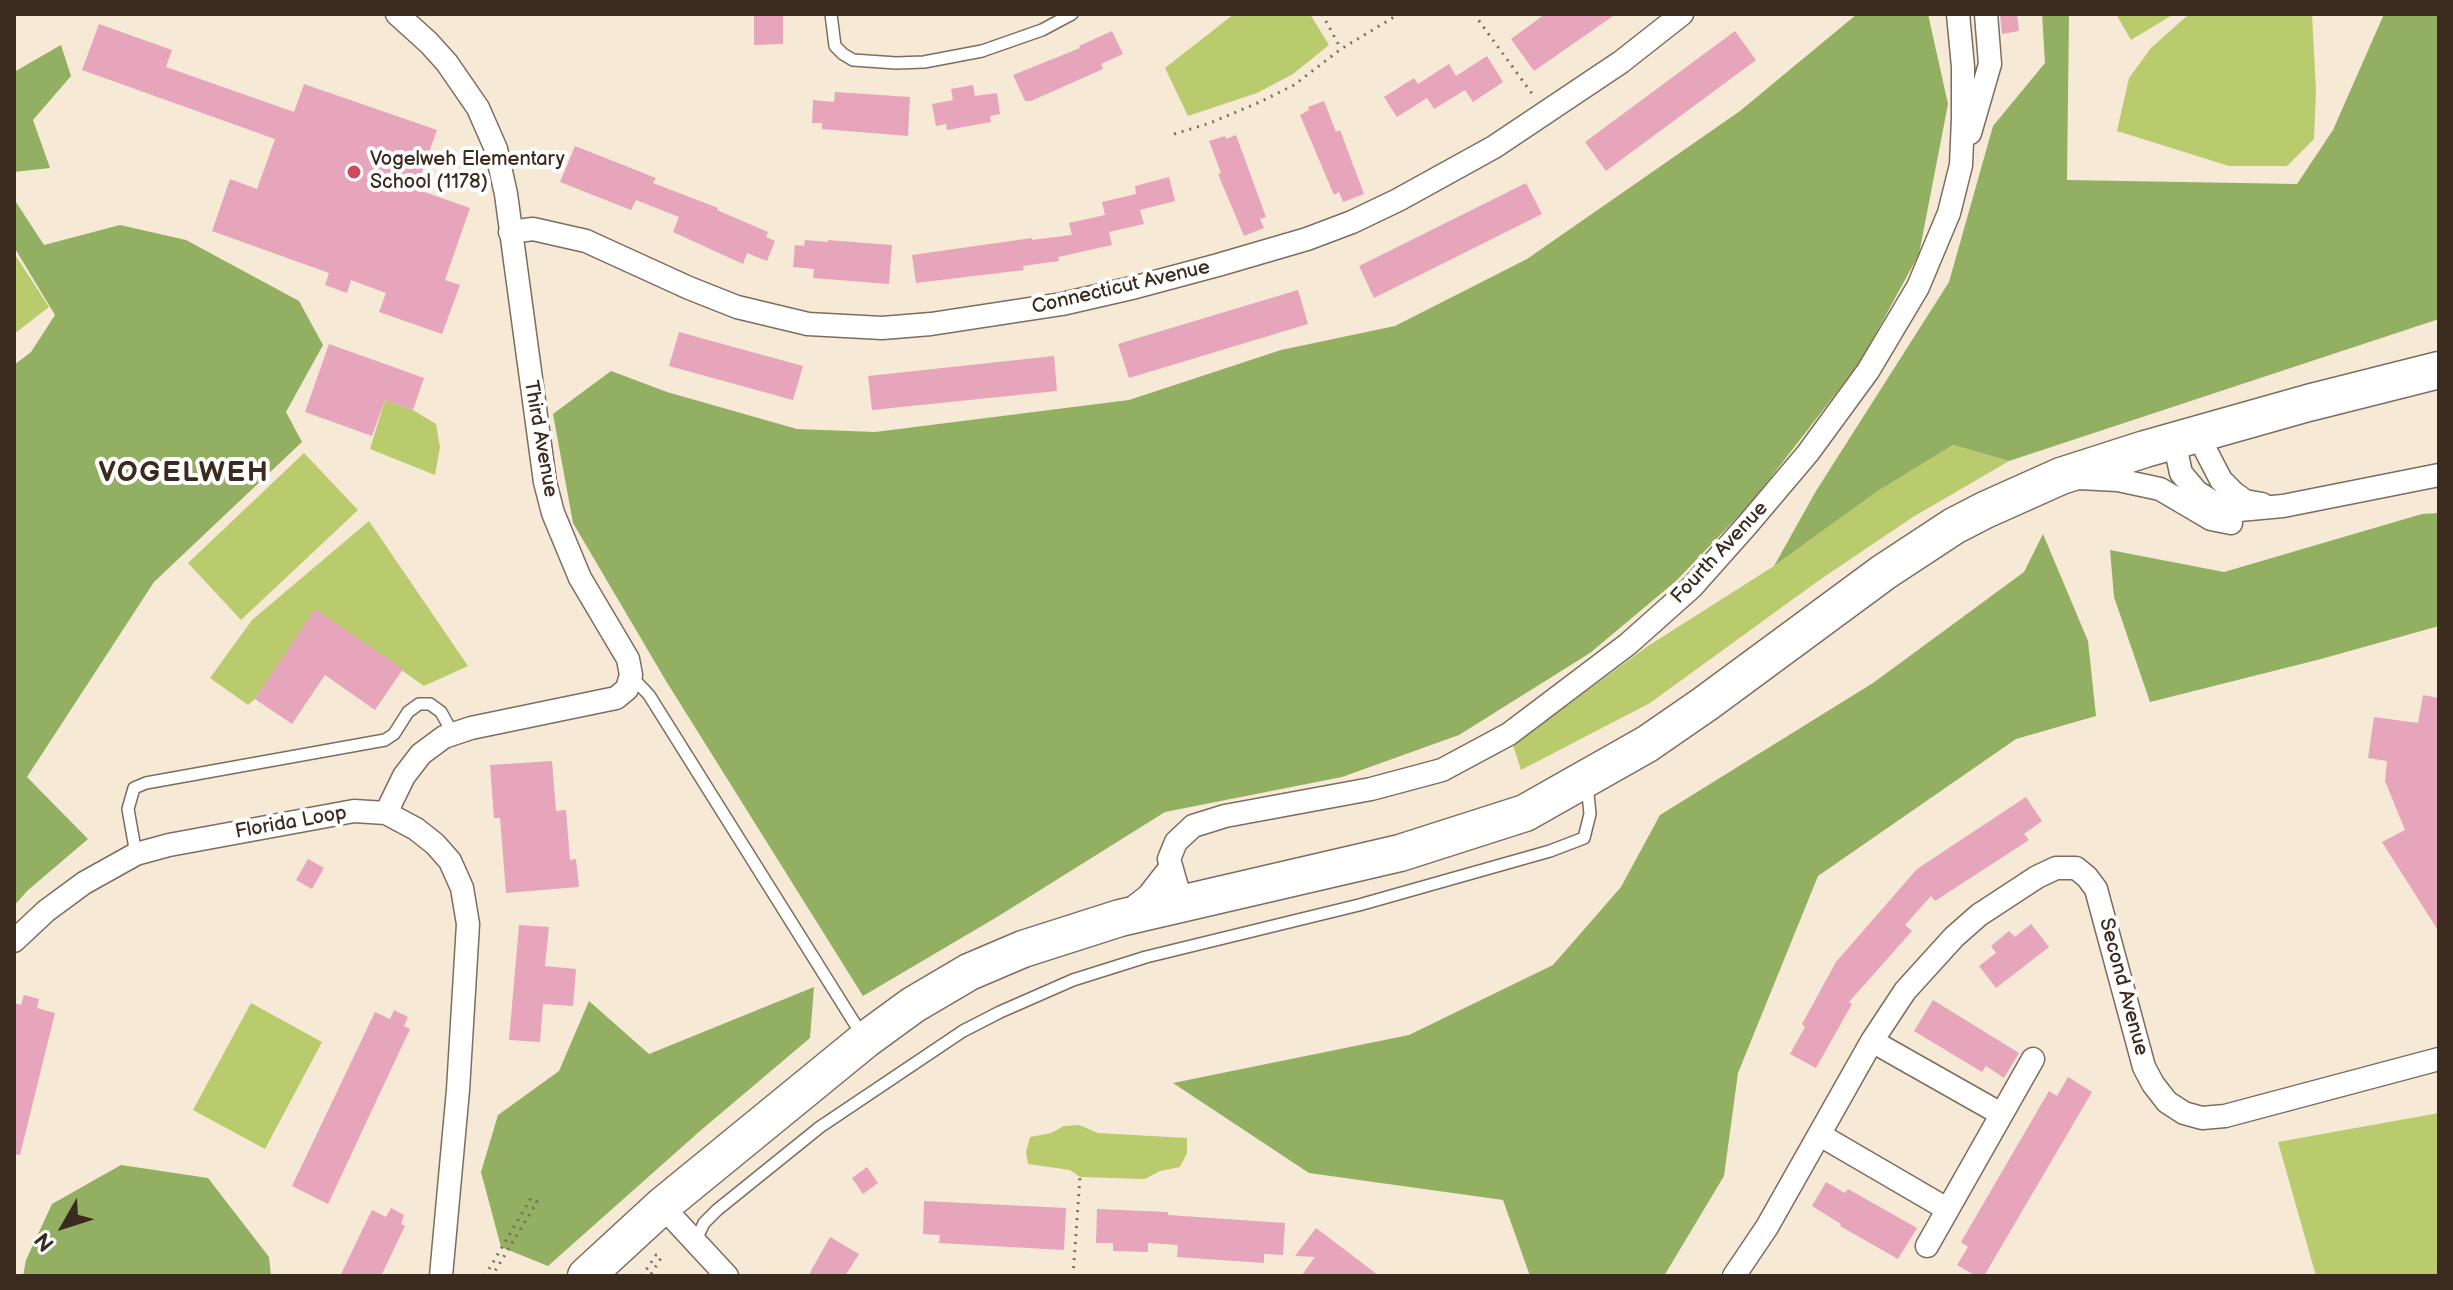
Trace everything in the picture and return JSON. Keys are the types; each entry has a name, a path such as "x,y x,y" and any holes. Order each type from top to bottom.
{"main road":[{"path":"586,1276 662,1206 865,1040 913,1005 969,972 1023,949 1120,918 1385,857 1525,813 1647,744 1884,572 1985,510 2061,476 2187,437 2439,370"}],"street":[{"name":"Third Avenue","path":"397,14 447,63 488,128 502,168 536,427 553,513 580,578 628,659 631,675"},
{"name":"Connecticut Avenue","path":"510,232 533,229 586,241 737,307 808,324 882,328 931,324 1062,304 1121,291 1307,239 1352,222 1494,147 1621,62 1682,14"},
{"name":"Fourth Avenue","path":"1120,918 1148,896 1170,868 1171,850 1193,826 1225,816 1371,789 1442,770 1522,724 1628,644 1692,587 1808,453 1868,371 1918,287 1949,213 1961,165 1963,67 1958,14"},
{"path":"1961,165 1990,64 1986,14"},
{"path":"2187,437 2181,473 2197,492 2218,505 2239,510 2283,506 2439,475"},
{"path":"2187,437 2234,493 2245,501 2283,506"},
{"path":"2061,476 2118,480 2160,489 2211,519 2236,525 2260,521 2283,506"},
{"path":"386,813 404,776 421,754 444,737 471,728 616,698 627,689 631,675"},
{"name":"Florida Loop","path":"14,941 46,911 84,883 136,854 169,845 354,811 386,813 416,829 450,861 462,888 468,924 458,1090 441,1276"},
{"path":"1170,868 1182,904"},
{"name":"Second Avenue","path":"1734,1276 1767,1227 1872,1041 1905,991 1954,937 1979,915 2007,895 2056,868 2076,868 2096,889 2144,1067 2167,1102 2184,1113 2202,1118 2225,1116 2439,1059"},
{"path":"1872,1041 2001,1114"},
{"path":"1927,1246 2033,1059"},
{"path":"1820,1135 1947,1209"},
{"path":"662,1206 727,1276"}],"lane":[{"path":"831,14 835,46 843,54 853,60 896,63 924,62 982,51 1042,30 1072,14"},
{"path":"631,675 649,695 865,1040"},
{"path":"136,854 128,809 134,788 146,783 385,740 394,734 408,712 419,704 430,704 441,712 453,734"},
{"path":"695,1242 704,1223 717,1210 820,1127 963,1031 1073,980 1146,957 1359,905 1550,851 1584,838 1590,814 1587,779"}],"path":[{"path":"1322,14 1341,49"},
{"path":"1174,134 1210,123 1294,85 1341,49 1399,14"},
{"path":"1474,14 1546,113"},
{"path":"1073,1276 1080,1177"},
{"path":"485,1276 531,1198 537,1202 492,1276"},
{"path":"642,1276 656,1255 661,1258 650,1276"}],"green space":[{"path":"1234,14 1310,14 1329,45 1293,74 1257,93 1188,116 1165,68"},
{"path":"1857,14 1928,14 1948,104 1919,254 1861,361 1751,503 1676,581 1590,653 1459,735 1342,777 1165,812 863,996 666,681 573,523 553,414 611,371 667,392 797,429 875,432 1129,400 1281,350 1395,326 1527,259 1740,111"},
{"path":"2042,14 2069,14 2067,180 2297,184 2333,130 2384,14 2439,14 2439,319 2009,461 1953,445 1878,491 1774,566 1816,491 1949,282 1993,126 2045,63"},
{"path":"2116,14 2174,14 2131,40"},
{"path":"2189,14 2312,14 2316,91 2314,139 2287,166 2229,166 2117,131 2129,78 2151,48"},
{"path":"61,45 71,76 33,120 50,168 14,172 14,72"},
{"path":"14,199 44,245 120,225 186,240 299,301 323,345 286,412 302,442 154,582 27,777 88,839 14,906 14,365 31,352 55,315 14,247"},
{"path":"14,253 49,307 14,334"},
{"path":"385,400 413,410 436,424 440,447 435,475 370,449"},
{"path":"1953,445 2009,461 1913,517 1818,581 1650,703 1521,770 1513,745 1648,646 1774,566 1878,491"},
{"path":"304,453 358,510 241,620 188,563"},
{"path":"2439,513 2439,626 2150,702 2114,597 2110,550 2224,572 2422,514"},
{"path":"369,521 468,666 424,686 316,610 248,705 210,678 252,620"},
{"path":"2043,534 2088,641 2096,716 2016,739 1818,876 1738,1073 1724,1176 1664,1276 1530,1276 1503,1200 1309,1173 1173,1083 1409,1035 1553,965 1621,887 1660,815 1873,683 2024,572"},
{"path":"814,987 810,1038 548,1266 501,1247 481,1172 498,1115 559,1071 589,1001 649,1054"},
{"path":"251,1003 322,1042 265,1149 193,1110"},
{"path":"2439,1113 2439,1276 2316,1276 2278,1142"},
{"path":"1079,1125 1098,1133 1187,1138 1187,1153 1180,1167 1160,1171 1145,1179 1080,1177 1070,1170 1028,1164 1026,1152 1030,1137 1051,1133 1064,1126"},
{"path":"121,1165 208,1178 269,1257 271,1276 23,1276 26,1260 52,1204"}],"building":[{"path":"754,14 783,14 783,44 754,45"},
{"path":"1545,14 1616,14 1534,71 1511,39"},
{"path":"2000,14 2017,14 2019,31 2002,34"},
{"name":"Vogelweh Elementary School (1178)","path":"99,24 172,50 166,67 294,112 304,84 437,130 416,189 470,208 445,280 460,285 442,334 379,312 386,293 351,280 347,293 325,285 329,273 212,231 230,179 257,189 275,139 82,70"},
{"path":"1112,31 1123,54 1101,64 1103,69 1025,101 1013,75 1080,48"},
{"path":"1735,31 1756,60 1606,171 1585,142"},
{"path":"1487,56 1503,82 1473,102 1465,90 1434,109 1427,98 1397,117 1384,97 1414,78 1418,84 1449,64 1456,76"},
{"path":"973,85 975,96 997,93 1000,114 990,116 991,122 947,130 946,124 936,126 932,104 953,100 951,89"},
{"path":"835,92 910,97 908,136 822,129 822,123 812,123 813,100 834,102"},
{"path":"1324,101 1336,132 1340,130 1364,194 1343,202 1339,192 1334,195 1300,115 1309,110 1308,107"},
{"path":"1236,135 1266,217 1260,219 1264,228 1244,236 1218,174 1221,173 1209,141"},
{"path":"575,146 656,178 653,183 718,208 768,232 766,237 775,241 767,261 747,253 743,264 673,232 679,217 636,200 631,210 560,182"},
{"path":"1169,177 1175,201 1140,210 1144,224 1109,232 1112,245 1058,257 1059,261 1023,266 1024,270 916,283 912,255 1072,235 1069,223 1105,215 1102,202 1136,194 1135,186"},
{"path":"1526,183 1542,214 1374,298 1359,266"},
{"path":"805,240 892,245 889,284 813,278 814,269 793,267 795,245 804,246"},
{"path":"1298,290 1308,324 1129,378 1118,344"},
{"path":"679,332 803,366 793,400 669,366"},
{"path":"329,344 424,378 413,410 385,400 372,436 305,412"},
{"path":"1054,356 1057,391 872,410 868,376"},
{"path":"315,609 403,669 375,710 325,675 292,724 255,699"},
{"path":"2423,695 2439,698 2439,932 2382,842 2405,830 2385,781 2387,761 2368,758 2374,717 2418,723"},
{"path":"552,761 556,811 566,810 570,860 576,859 579,887 506,893 500,818 494,818 490,765"},
{"path":"2026,797 2042,821 2024,834 2029,840 1935,901 1931,896 1905,925 1912,931 1849,1002 1852,1004 1816,1068 1790,1054 1805,1027 1802,1024 1836,962 1917,869"},
{"path":"308,859 324,868 312,889 296,880"},
{"path":"2031,924 2049,947 1996,988 1979,966 1996,953 1991,946 2009,931 2015,937"},
{"path":"519,925 549,927 545,966 576,969 573,1006 543,1004 540,1042 509,1040"},
{"path":"24,995 39,999 37,1008 55,1013 20,1155 14,1154 14,1003 21,1005"},
{"path":"1933,1000 2019,1053 2004,1078 1986,1066 1982,1072 1914,1031"},
{"path":"394,1010 408,1017 404,1026 410,1029 328,1204 292,1186 375,1012 390,1019"},
{"path":"2068,1077 2092,1092 1984,1276 1976,1276 1957,1265 1968,1247 1961,1242 2049,1091 2057,1096"},
{"path":"867,1167 878,1183 863,1194 852,1178"},
{"path":"1826,1182 1845,1193 1848,1189 1917,1228 1898,1259 1812,1206"},
{"path":"924,1201 1066,1208 1064,1250 939,1243 940,1235 923,1234"},
{"path":"391,1208 404,1215 401,1224 405,1226 381,1276 340,1276 372,1210 386,1217"},
{"path":"1097,1209 1285,1223 1283,1255 1264,1254 1264,1263 1177,1257 1178,1245 1148,1243 1148,1252 1113,1251 1113,1243 1096,1243"},
{"path":"1316,1228 1379,1276 1301,1276 1315,1257 1295,1256"},
{"path":"830,1237 859,1254 845,1276 808,1276"}],"place":[{"name":"Vogelweh Elementary School (1178)","path":"354,172"}],"district":[{"name":"VOGELWEH","path":"184,474"}]}
